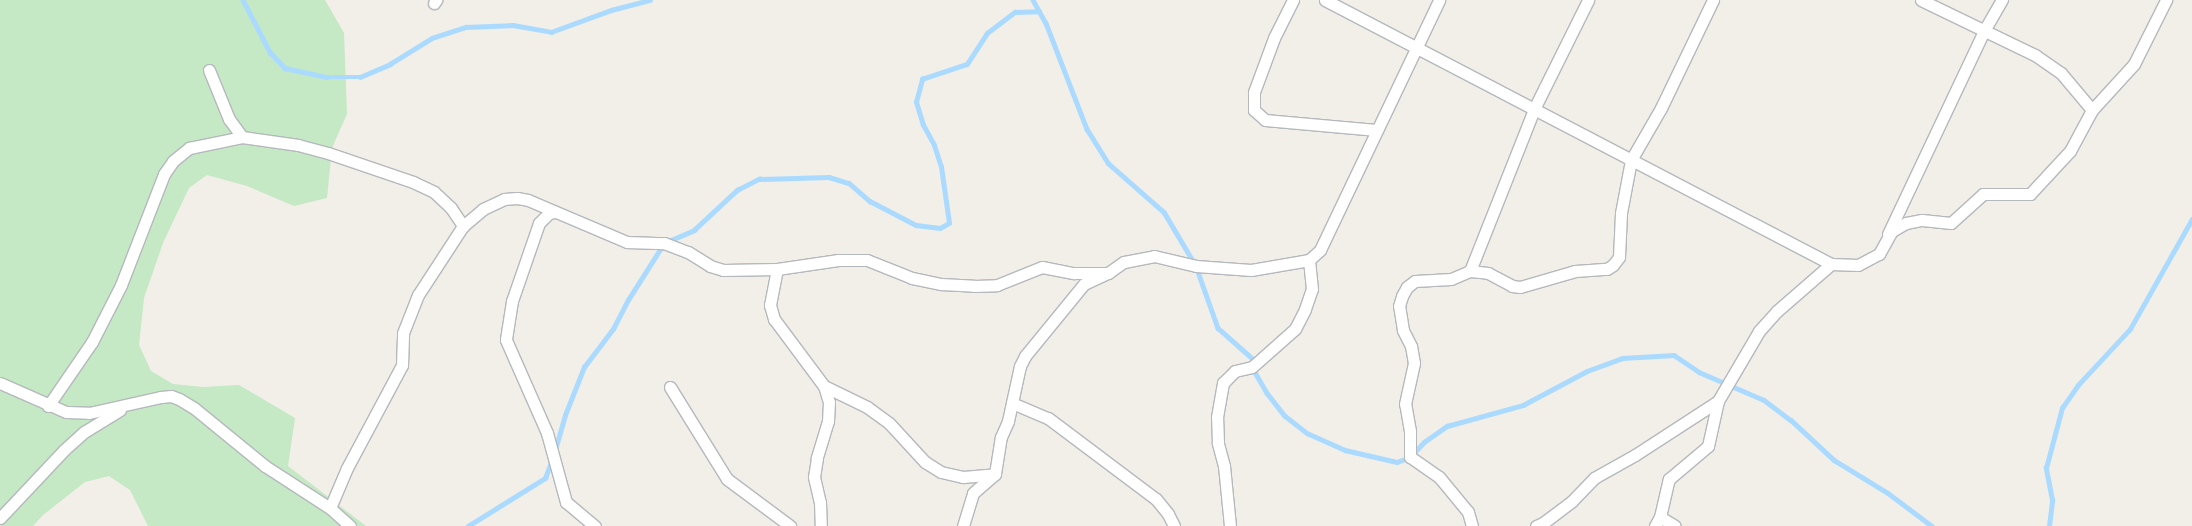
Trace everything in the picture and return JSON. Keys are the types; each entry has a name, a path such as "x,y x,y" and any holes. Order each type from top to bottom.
{"street":[{"path":"1293,0 1274,38 1254,92 1254,110 1265,120 1377,130"},
{"path":"1325,0 1831,264 1858,265 1879,254 1892,231 1906,223 1922,220 1951,223 1983,194 2030,194 2070,151 2092,110 2134,64 2166,0"},
{"path":"963,526 973,493 995,474 1001,437 1012,403 1020,366 1025,356 1084,284 1108,273 1124,262 1154,256 1196,266 1251,270 1309,260 1320,250 1439,0"},
{"path":"1470,271 1534,109 1588,0"},
{"path":"1472,526 1468,512 1439,478 1410,457 1410,431 1405,404 1414,364 1411,346 1403,330 1399,306 1402,296 1407,287 1415,281 1451,279 1470,271 1488,273 1512,286 1520,287 1574,270 1607,269 1613,265 1619,257 1621,213 1631,160 1661,108 1713,0"},
{"path":"1921,0 2035,55 2061,73 2092,110"},
{"path":"1879,254 1985,30 2002,0"},
{"path":"209,70 229,119 242,137"},
{"path":"48,406 92,342 117,293 164,174 172,161 189,148 242,137 298,145 412,182 444,199 463,226"},
{"path":"330,508 362,438 397,377 404,355 403,333 418,295 463,226 483,209 504,199 517,198 528,200 627,242 664,243 688,252 710,266 723,270 777,269 838,260 867,260 912,278 941,284 974,286 997,285 1042,267 1074,273 1108,273"},
{"path":"556,212 549,213 539,223 512,301 506,340 547,433 566,502 596,526"},
{"path":"1230,526 1224,466 1218,443 1218,417 1223,383 1235,371 1252,366 1294,329 1306,309 1312,289 1309,260"},
{"path":"1674,526 1658,522 1669,479 1708,446 1718,402 1759,331 1777,311 1831,264"},
{"path":"777,269 770,305 774,319 824,386 829,402 828,420 817,458 814,478 820,502 821,526"},
{"path":"0,383 48,406 66,412 89,413 171,396 187,403 265,466 330,508 350,526"},
{"path":"670,386 727,479 790,526"},
{"path":"824,386 867,407 889,423 925,462 940,472 963,477 995,474"},
{"path":"1536,526 1572,501 1594,478 1635,455 1718,402"},
{"path":"1012,403 1048,418 1156,500 1168,514 1174,526"},
{"path":"0,518 37,476 70,444 84,432 127,406"}],"green space":[{"path":"0,0 325,0 344,33 347,114 332,148 327,198 294,206 247,186 207,175 189,188 163,243 144,298 139,345 151,371 173,384 203,387 239,385 295,418 288,466 366,526 148,526 130,490 109,476 85,482 43,515 33,526 0,526"}],"waterway":[{"path":"243,0 270,52 285,68 327,77 360,77 390,64 432,38 466,27 513,25 551,32 611,10 650,0"},
{"path":"1033,0 1046,23 1087,129 1108,163 1164,212 1196,266 1218,328 1253,359 1252,367 1267,393 1284,415 1307,433 1345,450 1397,462 1410,457 1424,442 1447,426 1523,405 1587,371 1622,358 1674,355 1699,372 1764,400 1791,420 1834,460 1888,493 1932,526"},
{"path":"555,450 565,415 584,367 613,329 628,300 664,243 694,230 737,190 759,179 829,177 849,183 870,201 916,225 940,228 949,223 941,167 934,145 923,125 916,102 922,79 967,64 987,33 1015,12 1039,11"},
{"path":"2049,526 2052,500 2046,468 2062,408 2078,385 2130,329 2192,219"},
{"path":"468,526 545,478 552,460"}]}
